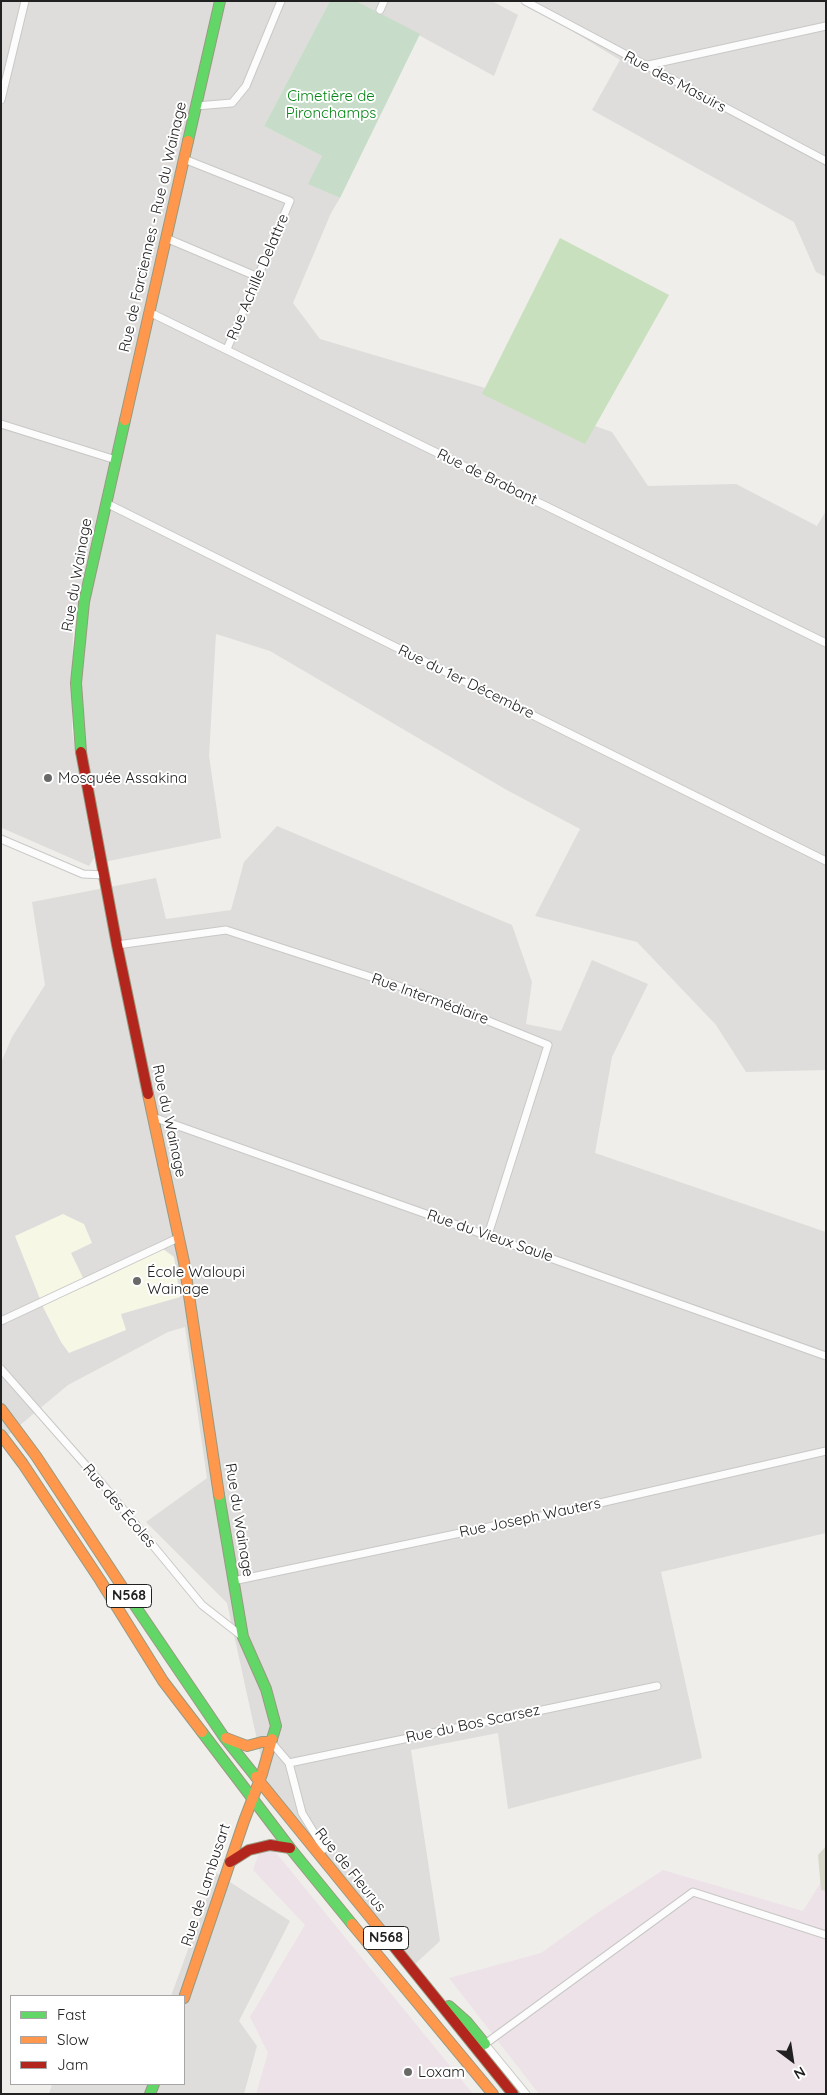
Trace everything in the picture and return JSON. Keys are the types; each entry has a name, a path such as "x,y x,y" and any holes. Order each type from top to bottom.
{"main road":[{"name":"Rue de Farciennes - Rue du Wainage","path":"116,460 220,1"},
{"name":"Rue du Wainage","path":"116,460 84,602 76,683 82,764 117,945 178,1238 243,1637 266,1689 276,1726 259,1782"},
{"name":"N568","path":"1,1409 36,1456 224,1737 259,1782"},
{"name":"N568","path":"1,1435 23,1464 100,1580 163,1681 290,1848 493,2094"},
{"path":"224,1737 248,1746 262,1742 271,1742"},
{"name":"Rue de Lambusart","path":"185,1995 259,1782"},
{"name":"Rue de Fleurus","path":"259,1782 513,2094"},
{"path":"230,1862 249,1850 270,1845 290,1848"},
{"path":"437,2001 450,2006 467,2022 485,2044"}],"street":[{"path":"1,100 25,1"},
{"path":"196,106 232,103 246,86 281,1"},
{"path":"380,10 384,1"},
{"name":"Rue des Masuirs","path":"525,1 644,66 826,161"},
{"path":"644,66 826,26"},
{"name":"Rue Achille Delattre","path":"184,159 290,201 227,349"},
{"path":"166,238 258,277"},
{"name":"Rue de Brabant","path":"149,312 826,643"},
{"path":"1,424 116,460"},
{"name":"Rue du 1er Décembre","path":"106,503 826,861"},
{"path":"1,839 83,874 104,875"},
{"name":"Rue Intermédiaire","path":"117,945 226,930 414,991 548,1045 488,1235"},
{"name":"Rue du Vieux Saule","path":"153,1118 826,1356"},
{"path":"1,1321 178,1238"},
{"name":"Rue des Écoles","path":"1,1369 104,1486 202,1605 243,1637"},
{"name":"Rue Joseph Wauters","path":"233,1581 574,1509 826,1452"},
{"name":"Rue du Bos Scarsez","path":"289,1763 657,1686"},
{"name":"Rue de Fleurus","path":"271,1742 289,1763 302,1813 324,1849"},
{"path":"526,2094 485,2044 693,1892 826,1935"}],"shaded area":[{"path":"1,1 214,1 73,623 72,731 94,858 89,866 2,828 1,821"},
{"path":"220,1 330,1 264,126 322,156 309,184 340,198 331,213 293,303 320,339 492,390 612,432 648,486 736,484 817,526 826,511 825,1070 746,1072 716,1025 637,942 535,916 580,829 505,789 270,651 216,634 209,756 221,838 99,863 76,683 84,602"},
{"path":"356,1 492,1 518,15 494,76"},
{"path":"523,1 826,1 826,277 816,272 794,222 592,110 620,60"},
{"path":"277,826 512,925 532,982 526,1024 561,1031 592,960 648,984 612,1057 595,1153 826,1232 826,1533 661,1572 702,1758 508,1809 498,1733 411,1750 440,1941 414,1965 266,1781 227,1603 146,1522 207,1478 185,1327 168,1332 68,1385 1,1441 1,1063 12,1037 45,985 32,902 156,878 166,919 231,910 244,862"},
{"name":"École Waloupi Wainage","path":"63,1214 84,1224 92,1243 71,1253 87,1286 163,1249 174,1257 180,1297 121,1314 126,1330 69,1353 61,1342 44,1309 15,1236"},
{"path":"264,1838 473,2094 256,2094 268,2053 250,2017 305,1925 253,1870"},
{"path":"826,1846 826,1891 821,1890 818,1855"},
{"path":"663,1870 803,1911 826,1874 826,2094 539,2094 449,1978 541,1953 600,1911"},
{"path":"216,1873 290,1921 239,2021 257,2046 244,2094 49,2094 52,2085 185,2085 185,1995 171,1995"}],"green space":[{"name":"Cimetière de Pironchamps","path":"330,1 356,1 420,34 340,198 308,184 322,156 264,126"},
{"path":"560,238 669,295 585,444 482,394"}],"traffic: fast":[{"path":"188,141 220,1"},
{"path":"81,752 76,683 84,602 125,420"},
{"path":"219,1495 243,1637 266,1689 276,1726 272,1739"},
{"path":"125,1591 224,1737 256,1777"},
{"path":"202,1732 290,1848 352,1924"},
{"path":"449,2006 467,2022 485,2044"},
{"path":"150,2094 154,2085"}],"traffic: slow":[{"path":"125,420 188,141"},
{"path":"148,1094 184,1262 219,1495"},
{"path":"1,1409 36,1456 125,1591"},
{"path":"1,1435 23,1464 100,1580 163,1681 202,1732"},
{"path":"226,1738 247,1746 271,1742"},
{"path":"185,1995 244,1821 262,1774 272,1739"},
{"path":"256,1777 383,1933"},
{"path":"352,1924 493,2094"}],"traffic: jam":[{"path":"81,752 117,945 148,1094"},
{"path":"230,1862 249,1850 270,1845 290,1848"},
{"path":"383,1933 513,2094"}],"place":[{"name":"Mosquée Assakina","path":"48,778"},
{"name":"École Waloupi Wainage","path":"137,1281"},
{"name":"Loxam","path":"408,2072"}]}
